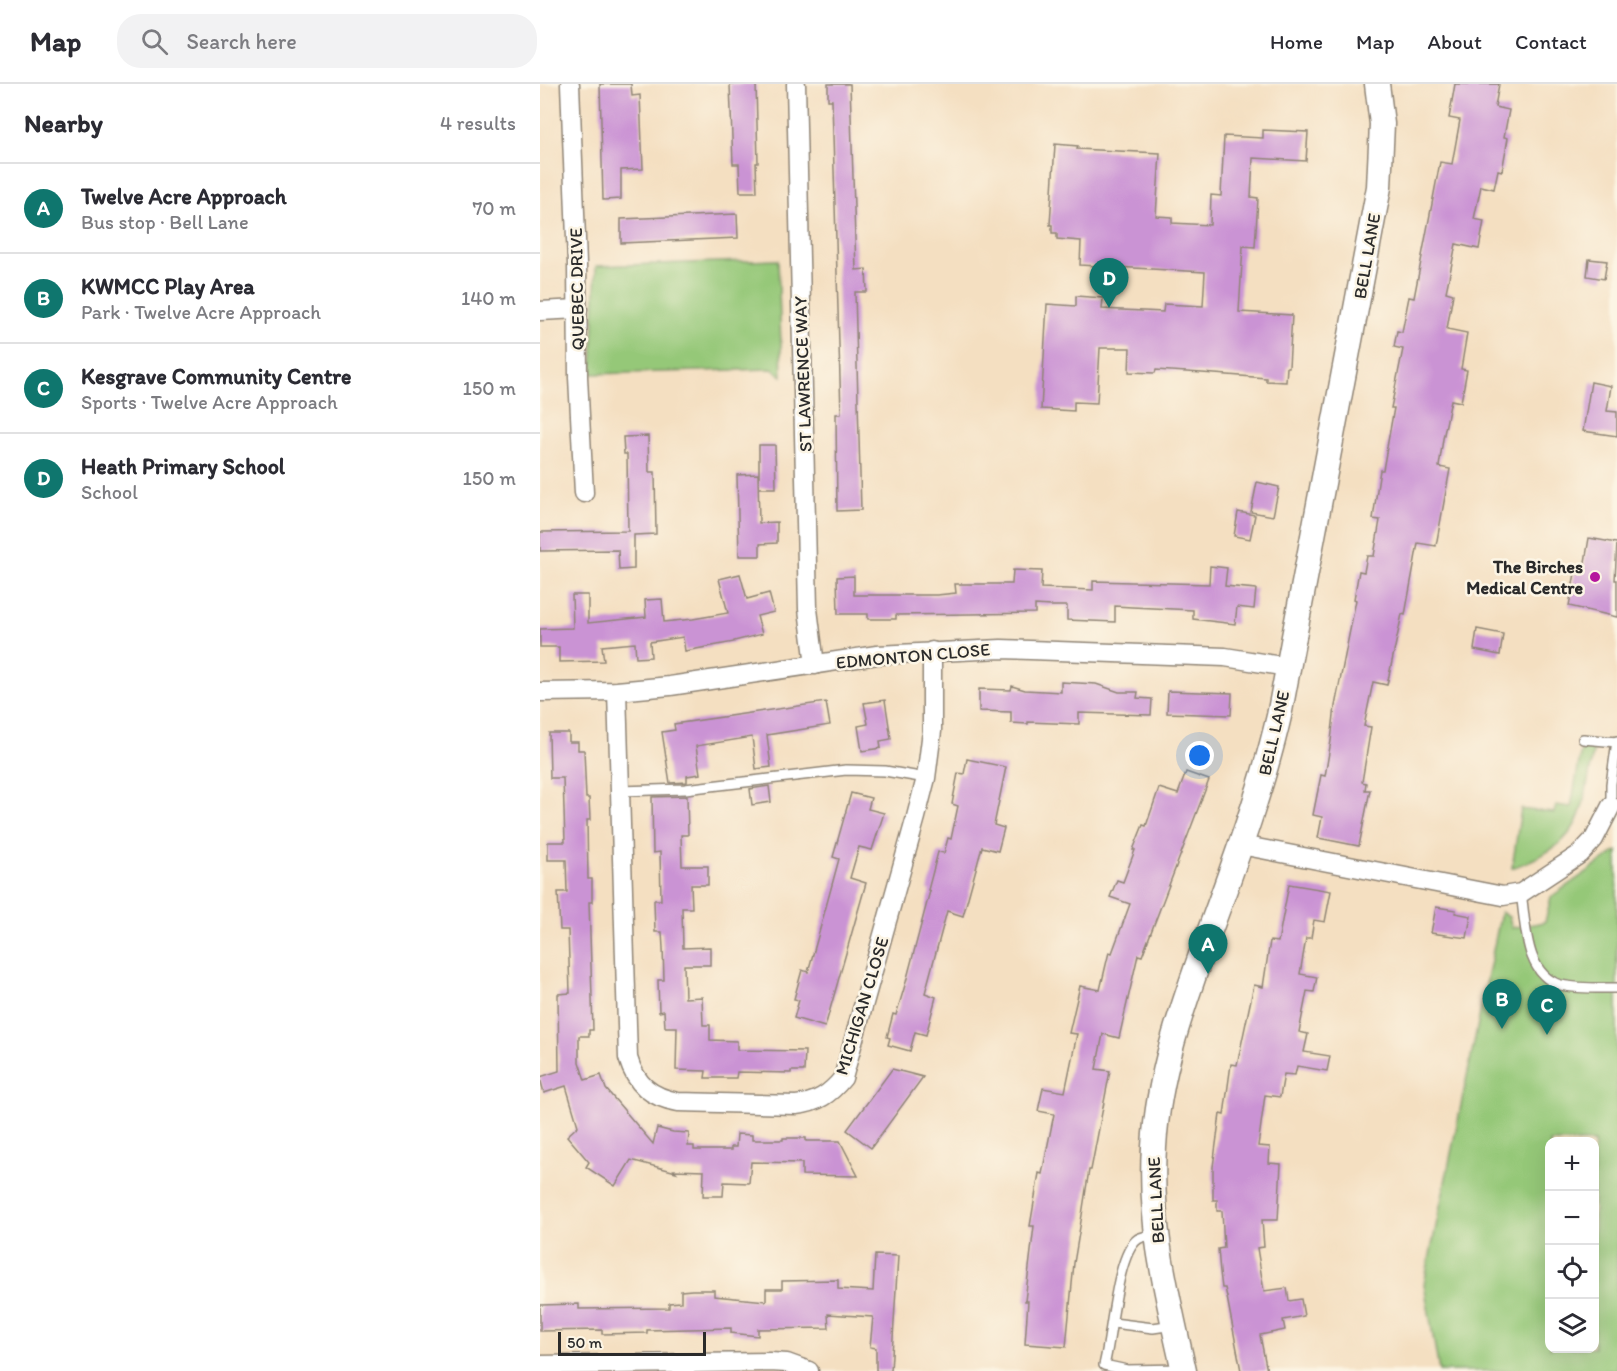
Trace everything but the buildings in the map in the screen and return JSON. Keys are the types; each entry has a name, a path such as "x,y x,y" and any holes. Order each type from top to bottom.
{"street":[{"name":"QUEBEC DRIVE","path":"570,84 578,309 578,377 584,493"},
{"name":"ST LAWRENCE WAY","path":"796,84 808,609 815,665"},
{"name":"BELL LANE","path":"1183,1370 1162,1277 1154,1206 1154,1146 1164,1075 1179,1016 1269,762 1379,188 1382,124 1377,84"},
{"path":"540,311 578,309"},
{"name":"EDMONTON CLOSE","path":"540,692 617,691 670,686 877,655 932,651 1001,649 1225,657 1288,667"},
{"name":"MICHIGAN CLOSE","path":"617,691 628,1058 634,1073 646,1089 665,1100 796,1105 811,1103 823,1097 843,1078 926,778 932,731 932,651"},
{"path":"1241,845 1503,896 1521,893 1552,874 1588,846 1603,826 1614,805"},
{"path":"540,1365 770,1362 795,1365 808,1371"}],"lane":[{"path":"1584,739 1617,742 1611,784 1614,805"},
{"path":"620,791 685,789 846,770 885,771 926,778"},
{"path":"1521,893 1531,956 1547,978 1561,985 1617,988"},
{"path":"1157,1234 1139,1238 1126,1253 1104,1365 1127,1370 1183,1370"},
{"path":"1113,1323 1153,1328 1173,1325"}],"green space":[{"path":"778,260 782,376 772,369 592,374 596,266"},
{"path":"1582,745 1594,747 1586,792 1576,824 1554,848 1512,868 1521,809 1554,813 1556,805 1571,807"},
{"path":"1617,851 1617,1371 1439,1371 1424,1284 1501,912 1509,917 1512,928 1545,922 1551,897"}],"place":[{"name":"Heath Primary School","path":"1109,308"},
{"name":"The Birches Medical Centre","path":"1595,577"},
{"name":"Twelve Acre Approach","path":"1208,974"},
{"name":"KWMCC Play Area","path":"1502,1029"},
{"name":"Kesgrave Community Centre","path":"1547,1035"}]}
